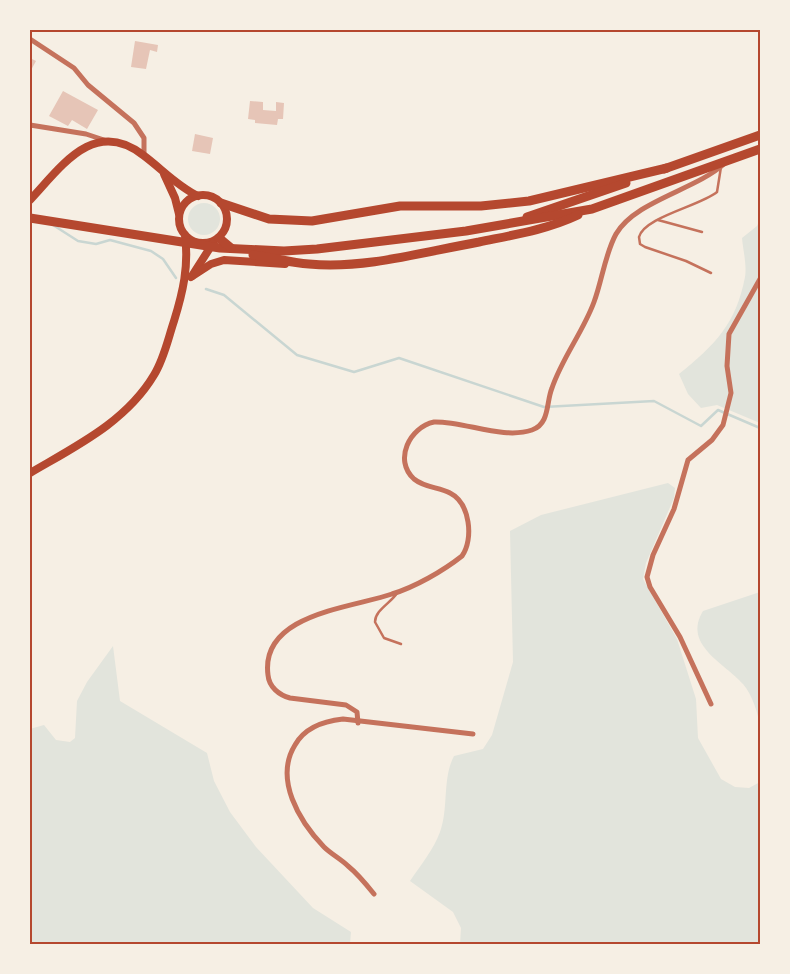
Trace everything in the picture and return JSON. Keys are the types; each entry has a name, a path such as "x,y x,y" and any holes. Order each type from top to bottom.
{"main road":[{"path":"498,226 760,135"},
{"path":"30,200 81,149 107,141 124,143 144,155 164,174 198,196"},
{"path":"30,218 190,244 251,250 317,249 392,241 498,226 592,208 725,164 760,149"},
{"path":"179,217 184,205 198,196 208,196 221,203 269,219 312,222 400,206 482,206 522,202 668,168"},
{"path":"164,174 175,198 180,227 185,235 187,262 182,295"},
{"path":"30,473 104,428 120,416 140,396 161,361 182,295 191,277 201,259 227,225 228,217 221,203"},
{"path":"191,277 211,264 224,260 309,264 368,262 407,258 557,225 592,208"},
{"path":"185,235 199,243 217,240 237,252 309,264"}],"street":[{"path":"30,39 74,68 88,85 134,123 144,138 144,155"},
{"path":"30,124 86,134 107,141"},
{"path":"358,723 357,712 346,705 304,702 283,696 271,686 268,678 269,654 277,639 286,630 309,617 398,592 457,560 465,552 469,537 466,513 456,496 449,492 423,485 413,478 405,462 404,454 409,440 425,424 434,422 520,433 534,430 546,415 552,388 593,304 613,241 620,229 665,196 700,182 725,164"},
{"path":"711,704 680,637 650,587 647,577 654,555 674,509 688,460 712,440 723,425 728,412 731,393 726,366 729,334 760,280"},
{"path":"374,894 361,879 325,847 295,803 286,774 289,754 298,740 313,727 327,721 343,719 358,723 473,734"}],"lane":[{"path":"711,273 686,260 640,244 639,237 642,231 677,209 700,202 717,192 725,164"},
{"path":"658,220 702,232"},
{"path":"398,592 378,613 375,622 384,638 401,644"}],"shaded area":[{"path":"204,203 210,204 215,208 219,213 219,225 215,230 210,234 204,235 198,234 193,230 189,225 188,219 189,213 193,208 198,204"},
{"path":"760,219 760,423 717,405 701,408 688,394 679,374 713,343 730,321 745,277 742,238 757,226"},
{"path":"668,483 675,488 674,498 646,563 643,579 677,639 696,699 698,738 721,779 735,787 749,788 760,782 760,944 460,944 461,928 453,912 410,881 431,851 440,832 443,822 448,774 454,756 483,749 492,735 513,662 510,531 541,515"},
{"path":"760,592 760,728 757,711 749,693 743,684 717,661 702,644 698,634 698,623 703,611"},
{"path":"113,646 120,701 207,753 214,781 230,812 256,847 313,908 351,932 350,944 30,944 30,729 44,725 56,740 70,742 75,738 77,701 87,682"}],"building":[{"path":"135,41 158,45 157,52 150,50 146,69 131,67"},
{"path":"30,58 36,61 30,72"},
{"path":"63,91 98,110 87,129 72,120 68,126 49,116"},
{"path":"250,101 263,102 263,110 276,111 276,102 284,103 283,119 278,119 277,125 255,123 255,120 248,119"},
{"path":"195,134 213,138 210,154 192,151"}],"waterway":[{"path":"53,225 78,241 96,244 110,240 151,251 163,259 176,278"},
{"path":"206,289 224,295 297,355 354,372 399,358 544,407 654,401 701,426 718,410 760,428"}]}
